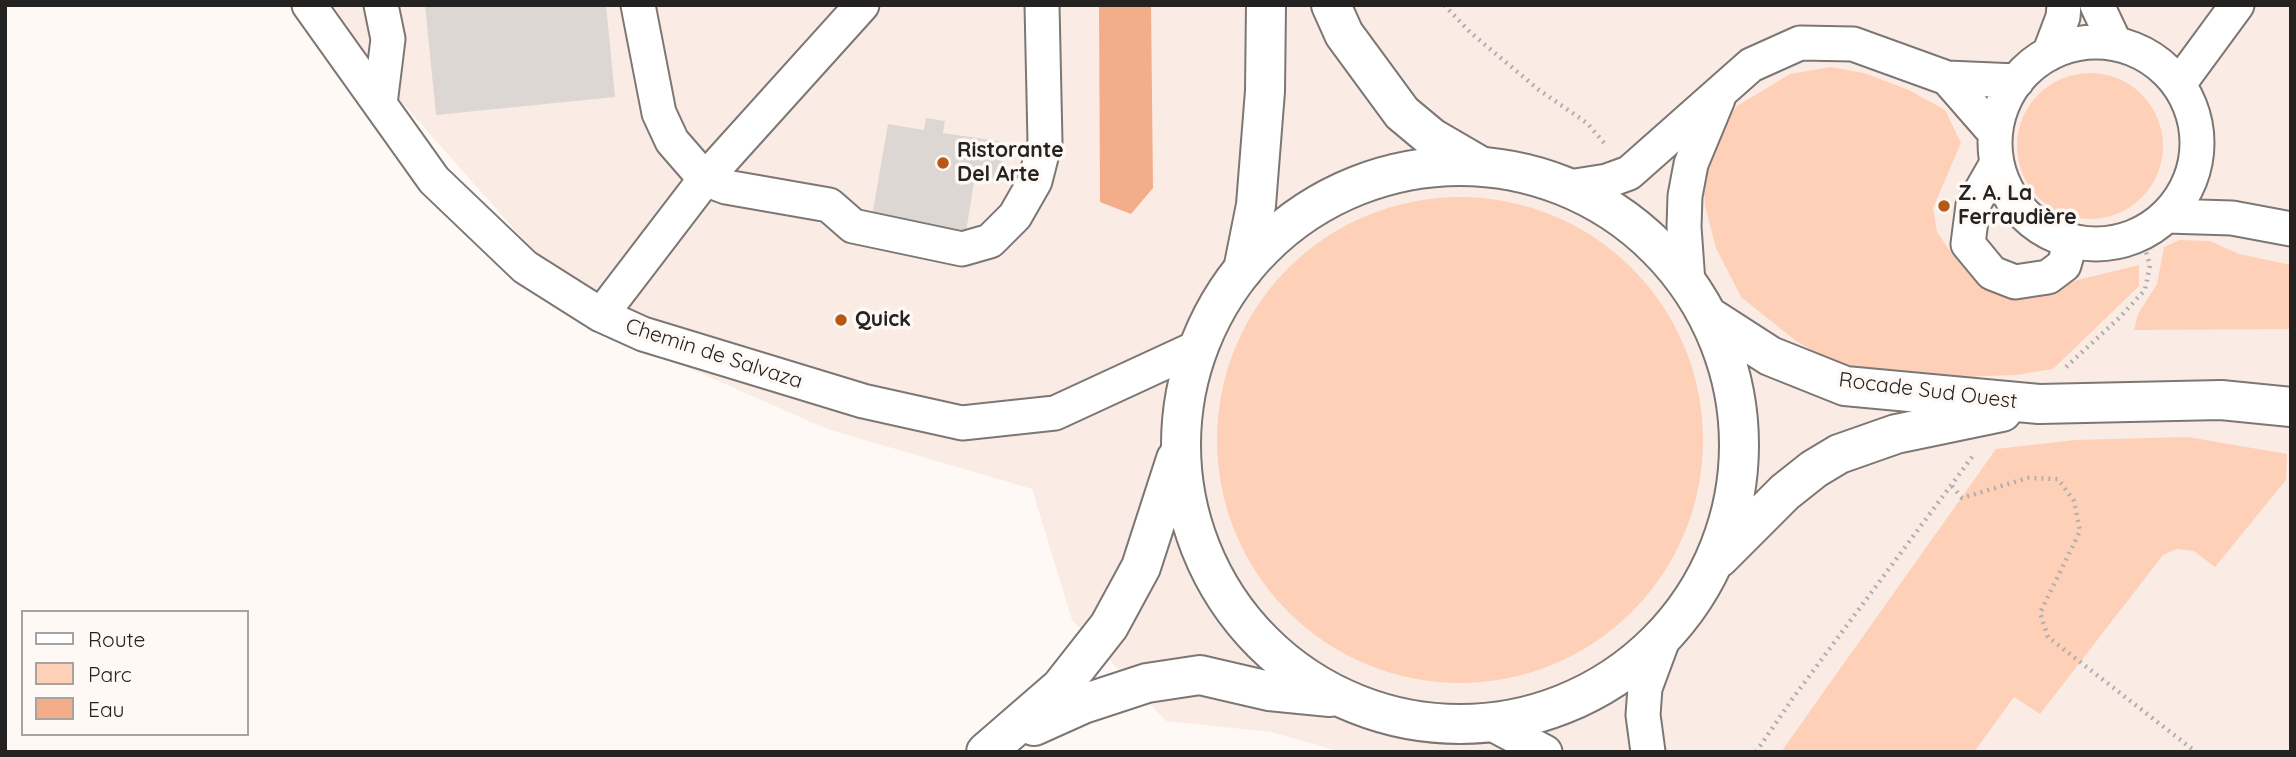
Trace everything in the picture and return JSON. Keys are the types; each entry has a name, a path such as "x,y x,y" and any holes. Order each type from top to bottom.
{"main road":[{"path":"1243,270 1256,205 1265,91 1266,5"},
{"path":"1331,5 1344,34 1402,113 1432,138 1480,166"},
{"path":"1480,166 1526,173 1569,187 1615,212 1655,244 1688,283 1708,316 1731,376 1739,439 1733,503 1713,564 1692,601 1665,634 1628,668 1586,695 1539,713 1490,723 1438,724 1387,716 1339,698 1286,664 1241,620 1208,566 1187,506 1181,443 1185,395 1198,347 1217,307 1243,270 1291,223 1349,189 1413,170 1480,166"},
{"name":"Rocade Sud Ouest","path":"1708,316 1770,356 1845,386 2039,404 2221,400 2291,407"},
{"name":"Rocade Sud Ouest","path":"1713,564 1785,492 1814,469 1839,454 1896,434 2039,404"},
{"path":"992,748 1061,687 1110,626 1141,567 1181,443"},
{"path":"992,748 1083,704 1147,683 1200,675 1269,691 1339,698"}],"street":[{"name":"Chemin de Salvaza","path":"309,5 434,180 525,267 601,315 643,334 837,393 962,423 1055,413 1198,347"},
{"path":"380,104 388,39 381,5"},
{"path":"638,5 659,113 672,141 705,179 726,187 829,205 853,226 962,249 990,242 1015,216 1035,181 1045,142 1042,5"},
{"path":"601,315 705,179 862,5"},
{"path":"2049,54 2063,17 2064,5"},
{"path":"2096,5 2115,43"},
{"path":"2170,74 2235,8"},
{"path":"1569,187 1607,181 1629,173 1751,65 1800,43 1853,44 1947,78 2017,81"},
{"path":"2081,43 2115,43 2139,51 2170,74 2192,108 2198,136 2196,163 2192,178 2167,216 2140,235 2113,244 2084,245 2056,237 2031,222 2012,200 1997,168 1996,148 2001,104 2031,66 2049,54 2081,43"},
{"path":"1947,78 1996,148"},
{"path":"1688,283 1685,196 1691,164 1722,88"},
{"path":"1996,148 1972,205 1968,244 1993,274 2015,282 2048,277 2064,265 2071,241"},
{"path":"2192,178 2232,218"},
{"path":"2167,216 2232,218 2291,229"},
{"path":"1648,752 1643,715 1645,688 1665,634"},
{"path":"1490,723 1545,752"}],"path":[{"path":"1444,5 1471,33 1539,90 1587,123 1629,173"},
{"path":"2065,367 2146,290 2150,265 2140,235"},
{"path":"1756,752 1793,698 1981,446"},
{"path":"1952,486 1962,498 2028,478 2058,479 2074,501 2080,531 2040,614 2048,637 2196,752"}],"shaded area":[{"path":"316,5 2291,5 2291,752 1341,752 1271,732 1166,721 1072,620 1032,489 827,429 603,330"}],"green space":[{"path":"1830,67 1864,73 1909,90 1945,110 1961,143 1933,208 1937,232 1953,255 1976,279 2003,295 2036,298 2057,285 2139,265 2139,286 2053,369 2016,375 1933,378 1871,370 1836,364 1796,341 1741,297 1716,248 1705,206 1703,175 1713,138 1737,106 1790,74"},
{"path":"2090,73 2118,78 2142,94 2158,118 2163,146 2158,174 2142,198 2118,214 2090,219 2062,214 2038,198 2022,174 2017,146 2022,118 2038,94 2062,78"},
{"path":"1460,197 1507,202 1553,216 1595,238 1632,268 1662,305 1684,347 1698,393 1703,440 1698,487 1684,533 1662,575 1632,612 1595,642 1553,664 1507,678 1460,683 1413,678 1367,664 1325,642 1288,612 1258,575 1236,533 1222,487 1217,440 1222,393 1236,347 1258,305 1288,268 1325,238 1367,216 1413,202"},
{"path":"2180,240 2210,241 2239,254 2291,265 2291,329 2134,330 2138,314 2157,284 2164,247"},
{"path":"2188,437 2287,454 2286,480 2215,567 2194,551 2177,549 2163,555 2040,714 2014,697 1974,752 1781,752 1996,449 2075,440"}],"water":[{"path":"1099,5 1151,5 1153,188 1131,214 1100,202"}],"building":[{"path":"425,5 606,5 615,97 436,115"},
{"path":"926,118 945,121 943,133 1005,142 999,180 975,176 966,232 872,216 888,124 924,130"}],"place":[{"name":"Ristorante Del Arte","path":"943,163"},
{"name":"Z. A. La Ferraudière","path":"1944,206"},
{"name":"Quick","path":"841,320"}]}
